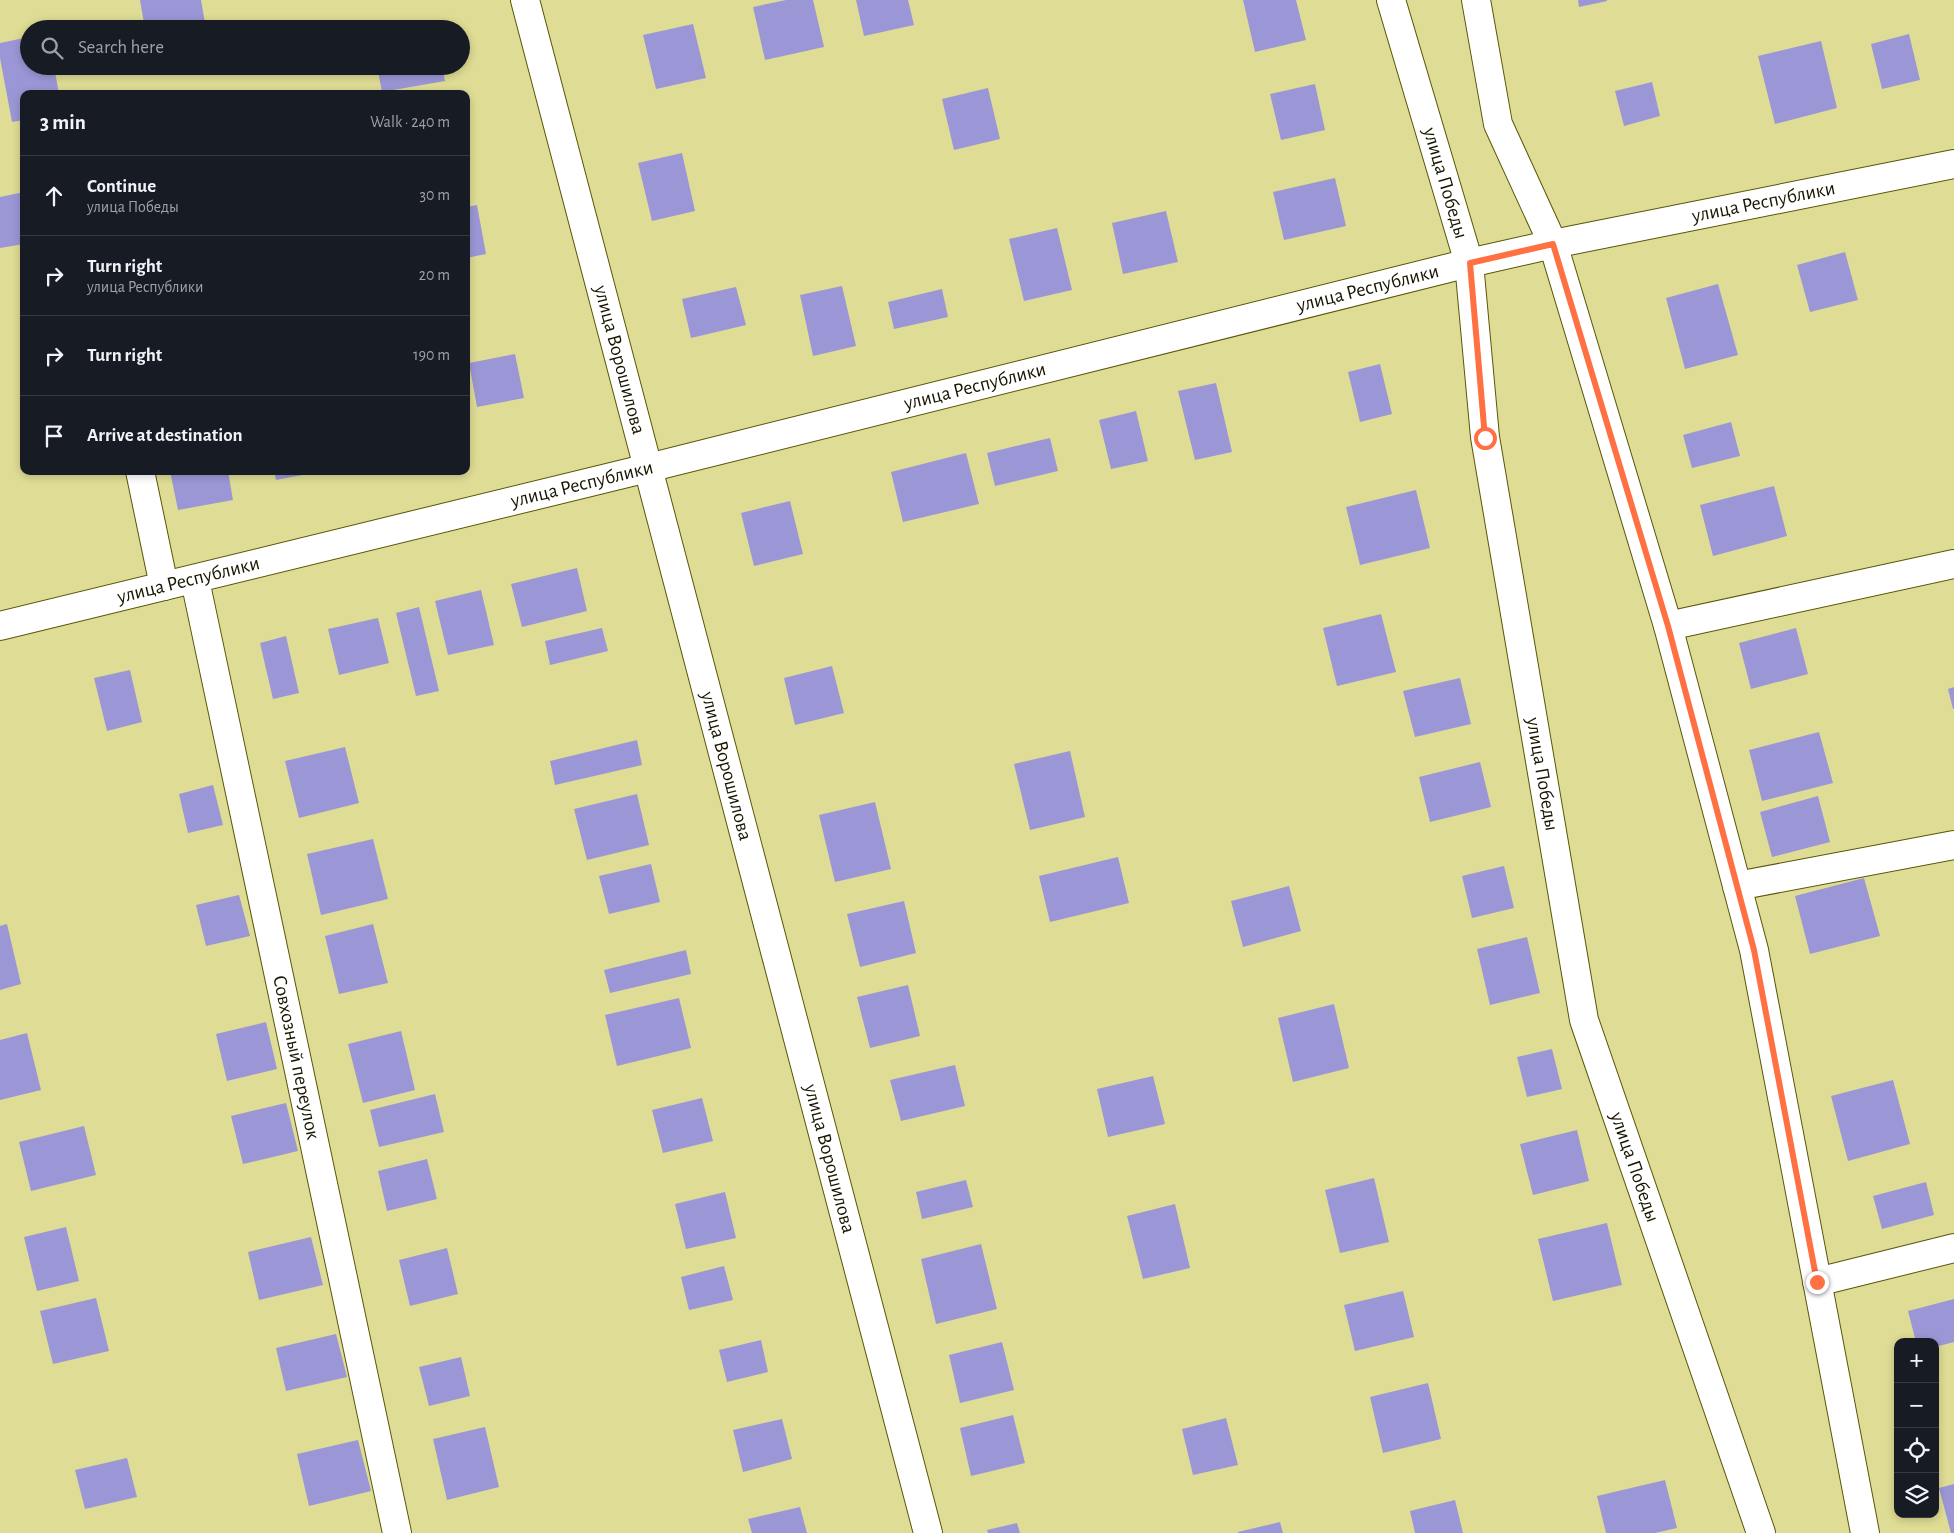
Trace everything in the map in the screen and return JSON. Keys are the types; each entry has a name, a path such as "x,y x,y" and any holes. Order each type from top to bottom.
{"street":[{"name":"улица Ворошилова","path":"525,0 928,1533"},
{"name":"улица Победы","path":"1390,0 1470,263 1485,438 1584,1020 1761,1533"},
{"path":"1476,0 1498,124 1553,244 1668,626 1754,950 1864,1533"},
{"name":"улица Республики","path":"0,626 195,580 1470,263 1553,244 1954,164"},
{"path":"141,475 164,586"},
{"path":"1668,626 1954,564"},
{"name":"Совхозный переулок","path":"195,580 397,1533"},
{"path":"1737,886 1954,845"},
{"path":"1817,1282 1954,1248"}],"building":[{"path":"140,0 201,0 204,20 143,20"},
{"path":"786,0 813,0 824,47 765,60 753,7"},
{"path":"856,0 908,0 914,25 864,36"},
{"path":"1243,0 1296,0 1306,40 1255,52"},
{"path":"1578,0 1607,0 1607,1 1579,7"},
{"path":"693,24 706,78 656,89 643,35"},
{"path":"1909,34 1920,80 1882,89 1871,44"},
{"path":"20,39 20,75 56,75 58,90 20,90 20,121 12,122 0,58 0,43"},
{"path":"1821,41 1837,108 1775,124 1758,56"},
{"path":"379,75 444,75 445,81 393,90 382,90"},
{"path":"1652,82 1660,116 1624,126 1615,91"},
{"path":"1315,84 1325,130 1281,140 1270,94"},
{"path":"988,88 1000,139 954,150 942,99"},
{"path":"682,153 695,211 652,221 638,163"},
{"path":"1335,178 1346,226 1284,240 1273,192"},
{"path":"20,193 20,245 0,248 0,197"},
{"path":"477,205 486,254 470,257 470,206"},
{"path":"1166,211 1178,262 1123,274 1112,223"},
{"path":"1057,228 1072,290 1024,301 1009,239"},
{"path":"1845,252 1858,300 1810,312 1797,265"},
{"path":"1718,284 1738,355 1685,369 1666,298"},
{"path":"842,286 856,346 813,356 800,295"},
{"path":"736,287 746,325 691,338 682,299"},
{"path":"942,289 948,317 894,329 888,302"},
{"path":"515,354 524,398 477,407 470,363"},
{"path":"1380,364 1392,414 1360,422 1348,372"},
{"path":"1216,383 1232,452 1195,460 1178,391"},
{"path":"1136,411 1148,461 1111,469 1099,420"},
{"path":"1731,422 1740,456 1692,468 1683,435"},
{"path":"1050,438 1058,471 995,486 987,453"},
{"path":"966,453 979,504 903,522 891,472"},
{"path":"171,475 229,475 233,500 178,510"},
{"path":"275,475 302,475 276,480"},
{"path":"1774,486 1787,536 1713,556 1700,505"},
{"path":"1416,490 1430,548 1360,565 1346,507"},
{"path":"790,501 803,554 754,566 741,513"},
{"path":"577,568 587,611 522,627 511,584"},
{"path":"481,590 494,645 448,655 435,601"},
{"path":"419,607 439,691 416,696 396,613"},
{"path":"1381,614 1396,672 1337,686 1323,628"},
{"path":"378,618 389,663 339,675 328,629"},
{"path":"602,628 608,651 550,665 545,641"},
{"path":"1796,628 1808,674 1751,689 1739,643"},
{"path":"286,636 299,693 273,699 260,643"},
{"path":"832,666 844,713 795,725 784,678"},
{"path":"130,670 142,722 107,731 94,678"},
{"path":"1460,678 1471,724 1415,737 1403,691"},
{"path":"1954,687 1954,709 1953,709 1948,689"},
{"path":"1819,732 1833,783 1762,801 1749,750"},
{"path":"637,740 642,765 555,785 550,761"},
{"path":"345,747 359,803 299,818 285,761"},
{"path":"1070,751 1085,817 1030,830 1014,764"},
{"path":"1480,762 1491,807 1430,822 1419,777"},
{"path":"213,785 223,825 188,833 179,794"},
{"path":"637,794 649,845 587,860 574,809"},
{"path":"1818,796 1830,842 1772,857 1760,812"},
{"path":"875,802 891,869 835,882 819,815"},
{"path":"373,839 388,899 321,915 307,854"},
{"path":"1118,857 1129,903 1050,922 1039,876"},
{"path":"651,864 660,902 609,914 599,876"},
{"path":"1504,866 1514,908 1472,918 1462,876"},
{"path":"1864,878 1880,936 1810,954 1795,896"},
{"path":"1289,886 1301,931 1243,947 1231,901"},
{"path":"239,895 250,936 206,946 196,905"},
{"path":"904,901 916,953 860,967 847,914"},
{"path":"7,924 21,984 0,990 0,926"},
{"path":"373,924 388,983 339,994 325,936"},
{"path":"1527,937 1540,993 1490,1005 1477,949"},
{"path":"686,950 691,974 610,993 604,970"},
{"path":"908,985 920,1036 870,1048 857,997"},
{"path":"679,998 691,1048 617,1066 605,1015"},
{"path":"1334,1004 1349,1068 1293,1082 1278,1018"},
{"path":"266,1022 277,1069 227,1081 216,1034"},
{"path":"401,1031 415,1090 363,1103 348,1044"},
{"path":"27,1033 41,1090 0,1100 0,1040"},
{"path":"1552,1049 1562,1089 1527,1097 1517,1057"},
{"path":"955,1065 965,1106 901,1121 890,1080"},
{"path":"1153,1076 1165,1124 1108,1137 1097,1089"},
{"path":"1893,1080 1910,1144 1848,1161 1831,1096"},
{"path":"435,1094 444,1132 379,1147 370,1110"},
{"path":"702,1098 713,1141 663,1153 652,1110"},
{"path":"286,1103 298,1151 243,1164 231,1116"},
{"path":"84,1126 96,1175 31,1191 19,1142"},
{"path":"1577,1130 1589,1181 1533,1195 1520,1144"},
{"path":"427,1159 437,1199 387,1211 378,1171"},
{"path":"1374,1178 1389,1242 1340,1253 1325,1190"},
{"path":"966,1180 973,1207 922,1219 916,1192"},
{"path":"1926,1182 1934,1215 1882,1229 1873,1196"},
{"path":"725,1192 736,1238 686,1249 675,1204"},
{"path":"1175,1204 1190,1268 1143,1279 1127,1216"},
{"path":"1607,1223 1622,1285 1553,1301 1538,1239"},
{"path":"66,1227 79,1281 37,1291 24,1237"},
{"path":"311,1237 323,1285 259,1300 248,1252"},
{"path":"981,1244 997,1309 936,1324 921,1259"},
{"path":"447,1248 458,1294 410,1306 399,1260"},
{"path":"724,1266 733,1300 689,1310 681,1277"},
{"path":"1403,1291 1414,1337 1355,1351 1344,1305"},
{"path":"96,1298 109,1351 53,1364 40,1311"},
{"path":"1954,1299 1954,1342 1939,1346 1939,1338 1915,1338 1908,1311"},
{"path":"336,1334 347,1377 286,1391 276,1348"},
{"path":"761,1340 768,1372 727,1382 719,1350"},
{"path":"1002,1342 1014,1390 960,1403 949,1355"},
{"path":"461,1357 470,1396 429,1406 419,1367"},
{"path":"1428,1383 1441,1439 1383,1453 1370,1397"},
{"path":"1013,1415 1025,1463 971,1476 960,1428"},
{"path":"1226,1418 1238,1465 1193,1475 1182,1429"},
{"path":"782,1419 792,1459 743,1472 733,1430"},
{"path":"485,1427 499,1487 447,1500 433,1439"},
{"path":"358,1440 371,1491 309,1506 297,1454"},
{"path":"127,1458 137,1497 85,1509 75,1470"},
{"path":"1665,1480 1677,1528 1655,1533 1606,1533 1597,1496"},
{"path":"1954,1484 1954,1533 1951,1533 1939,1488"},
{"path":"1455,1500 1463,1533 1415,1533 1410,1511"},
{"path":"800,1507 807,1533 752,1533 748,1519"},
{"path":"1280,1522 1283,1533 1238,1533 1238,1532"},
{"path":"1017,1523 1020,1533 988,1533 987,1530"}],"route":[{"path":"1485,438 1470,263 1553,244 1668,626 1754,950 1817,1282"}]}
